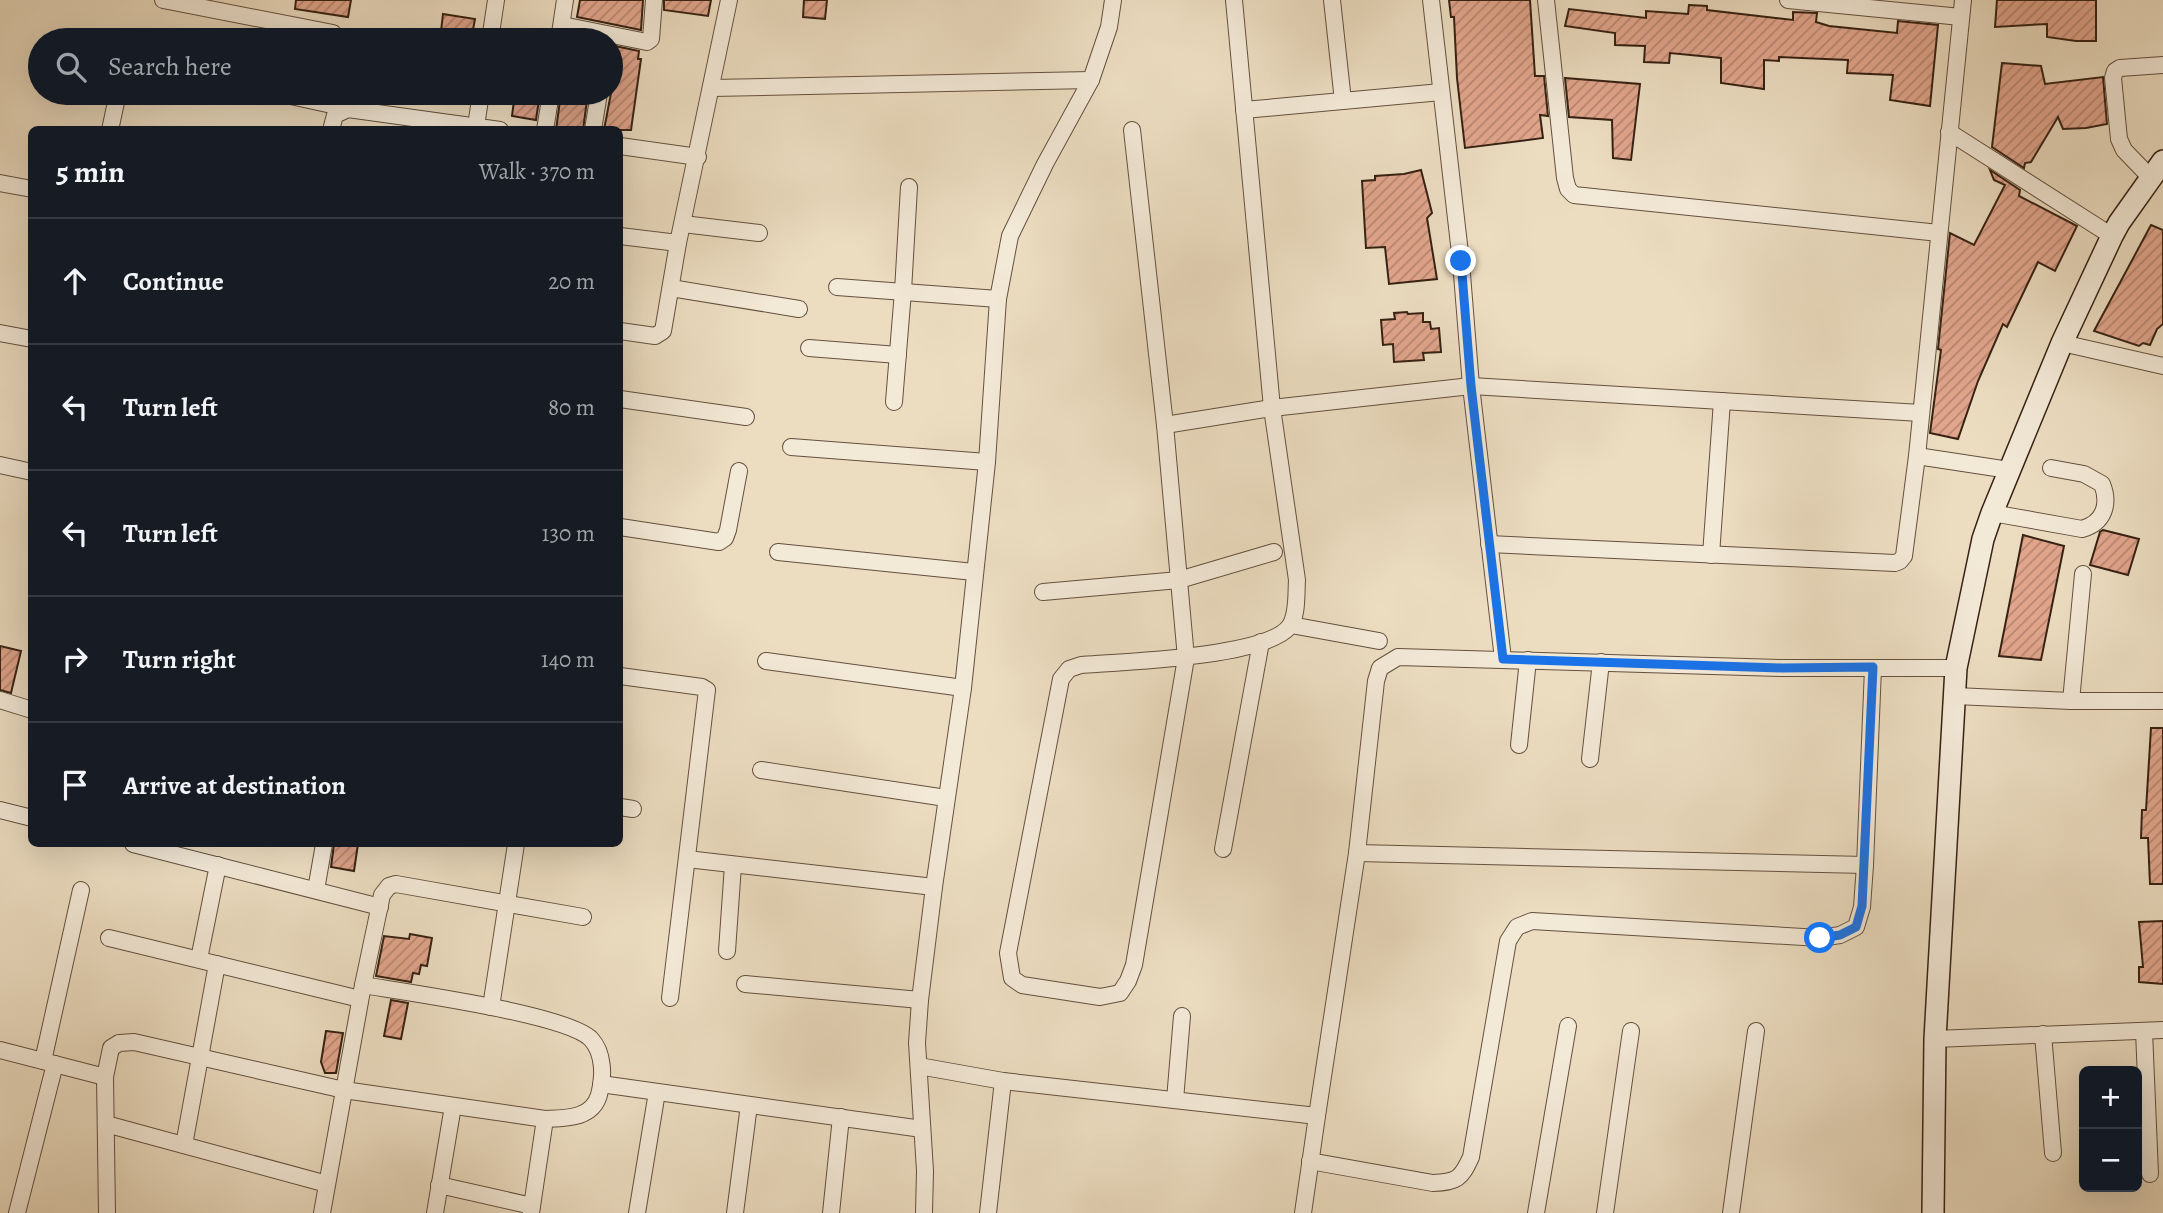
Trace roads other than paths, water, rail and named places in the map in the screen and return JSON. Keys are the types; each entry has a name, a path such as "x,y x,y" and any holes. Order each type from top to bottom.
{"main road":[{"path":"1933,1213 1935,1039 1956,668 1983,539 2062,343 2112,236 2157,169"}],"street":[{"path":"163,0 307,28"},
{"path":"492,28 496,0"},
{"path":"562,28 565,0"},
{"path":"623,39 647,42 651,39 654,0"},
{"path":"623,331 655,336 663,331 678,243 698,158 729,0"},
{"path":"924,1213 919,1066 920,1000 963,688 987,462 998,299 1010,236 1045,164 1091,80 1109,27 1113,0"},
{"path":"1132,130 1165,425 1186,658 1134,965 1120,993 1100,997 1022,985 1012,978 1008,953 1062,679 1069,669 1081,665 1186,658 1261,642 1279,636 1291,625 1296,606 1297,580 1272,408 1234,0"},
{"path":"1332,0 1343,101"},
{"path":"1431,0 1461,261 1471,386 1503,659"},
{"path":"1546,0 1564,178 1567,189 1574,195 1939,233"},
{"path":"1788,0 1961,18"},
{"path":"1489,544 1895,563 1900,561 1904,556 1917,456 1963,0"},
{"path":"2157,169 2124,150 2119,139 2113,78 2115,71 2120,68 2163,65"},
{"path":"712,88 1091,80"},
{"path":"1244,110 1441,92"},
{"path":"111,126 115,105"},
{"path":"332,105 410,124 476,126 479,105"},
{"path":"546,126 549,105"},
{"path":"594,126 596,105"},
{"path":"332,126 335,115 348,109 355,110"},
{"path":"1950,132 2112,236"},
{"path":"623,146 698,158"},
{"path":"0,183 28,188"},
{"path":"894,402 904,291 909,187"},
{"path":"683,224 759,233"},
{"path":"623,236 678,243"},
{"path":"837,287 998,299"},
{"path":"671,288 799,309"},
{"path":"0,333 28,339"},
{"path":"2062,343 2163,366"},
{"path":"809,348 898,355"},
{"path":"1165,425 1272,408 1471,386 1921,413"},
{"path":"623,399 746,417"},
{"path":"1711,555 1722,401"},
{"path":"791,447 987,462"},
{"path":"1917,456 2009,470"},
{"path":"0,465 28,471"},
{"path":"1992,513 2082,529 2092,526 2100,519 2106,506 2106,494 2102,484 2084,474 2052,468"},
{"path":"623,527 719,542 727,530 739,471"},
{"path":"778,552 974,572"},
{"path":"1043,592 1179,580 1274,552"},
{"path":"2071,701 2083,574"},
{"path":"1291,625 1379,641"},
{"path":"1223,849 1261,642"},
{"path":"1303,1213 1357,853 1376,681 1380,667 1398,657 1782,668 1956,668"},
{"path":"1519,745 1528,660"},
{"path":"766,661 963,688"},
{"path":"1590,759 1601,662"},
{"path":"1310,1161 1433,1183 1450,1182 1463,1174 1471,1157 1508,941 1517,927 1532,921 1820,938 1840,935 1856,927 1862,906 1865,865 1873,667"},
{"path":"623,676 702,687 707,690 670,998"},
{"path":"1955,696 2071,701 2163,701"},
{"path":"0,701 28,708"},
{"path":"761,770 946,798"},
{"path":"0,810 28,816"},
{"path":"146,847 380,906"},
{"path":"316,890 323,847"},
{"path":"491,1007 516,847"},
{"path":"1357,853 1865,865"},
{"path":"687,859 934,887"},
{"path":"199,959 218,865"},
{"path":"727,951 733,865"},
{"path":"322,1213 361,992 382,895 389,886 396,884 583,917"},
{"path":"17,1213 81,890"},
{"path":"107,1213 105,1077 111,1048 119,1043 134,1042 344,1090 545,1119 576,1118 589,1110 597,1099 601,1084 600,1053 592,1040 569,1026 491,1007 361,992 217,964 109,938"},
{"path":"184,1145 217,964"},
{"path":"745,984 920,1000"},
{"path":"1174,1100 1182,1016"},
{"path":"1536,1213 1567,1026"},
{"path":"1935,1039 2163,1030"},
{"path":"1605,1213 1631,1031"},
{"path":"1731,1213 1756,1031"},
{"path":"2144,1031 2150,1174"},
{"path":"2043,1034 2053,1153"},
{"path":"0,1050 105,1077"},
{"path":"919,1066 1003,1081 1317,1116"},
{"path":"988,1213 1003,1081"},
{"path":"601,1084 922,1129"},
{"path":"637,1213 657,1092"},
{"path":"735,1213 749,1105"},
{"path":"435,1213 453,1106"},
{"path":"831,1213 841,1117"},
{"path":"439,1185 531,1209 545,1119"},
{"path":"106,1124 327,1184"}]}
